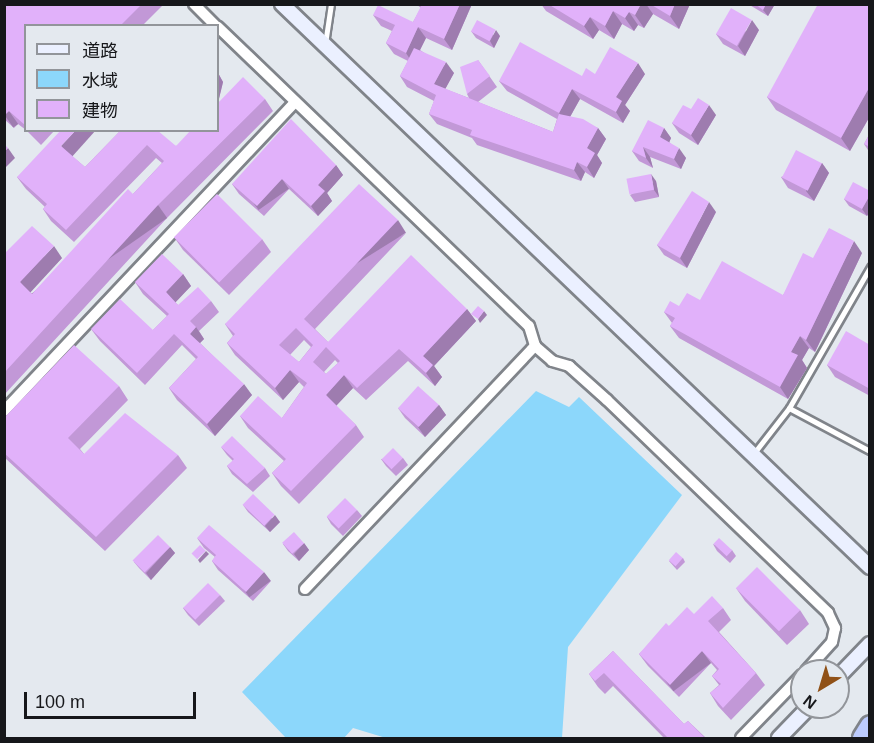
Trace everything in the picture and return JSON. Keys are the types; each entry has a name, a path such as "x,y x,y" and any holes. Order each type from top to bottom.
{"highway":[{"path":"864,738 870,725"},
{"path":"864,738 870,730"}],"street":[{"path":"194,4 215,24"},
{"path":"282,4 751,456 870,567"},
{"path":"219,28 294,103 529,326 535,346 552,361 568,366 607,400 828,613 835,627 832,642 817,659"},
{"path":"4,411 294,103"},
{"path":"305,589 535,346"},
{"path":"850,665 870,644"},
{"path":"741,738 790,687"},
{"path":"779,738 797,719"}],"lane":[{"path":"324,45 331,4"},
{"path":"751,456 789,408 870,267"},
{"path":"789,408 870,451"}],"water":[{"path":"536,391 569,407 579,397 682,495 568,647 562,738 386,738 353,728 344,738 286,738 242,692"}],"building":[{"path":"4,4 142,4 122,24 24,24 24,124 9,111 4,114"},
{"path":"422,4 460,4 444,39 418,27 406,53 386,43 395,25 373,15 378,5 413,22"},
{"path":"548,4 641,4 635,15 629,12 625,18 613,11 605,26 590,17 584,26"},
{"path":"650,4 675,4 670,16"},
{"path":"755,4 766,4 763,10"},
{"path":"818,4 870,4 870,86 841,138 767,97"},
{"path":"731,8 752,20 737,46 716,34"},
{"path":"477,20 496,30 489,41 471,31"},
{"path":"520,42 582,76 586,68 595,74 610,47 638,63 616,97 622,101 616,112 572,89 559,113 499,81"},
{"path":"414,48 446,62 434,84 553,132 559,114 583,119 598,128 587,148 595,153 587,167 577,162 574,170 470,135 472,130 429,114 436,95 400,76"},
{"path":"478,60 490,76 467,94 460,67"},
{"path":"243,77 265,99 158,205 4,373 4,254 32,226 54,246 20,282 32,294 128,189 133,194 164,161 147,145 66,230 43,209 47,204 17,177 59,132 74,132 61,146 85,167 119,132 159,132 176,146 189,132 219,132 219,102"},
{"path":"698,98 709,105 691,135 672,123 683,105 691,109"},
{"path":"291,119 336,165 318,185 325,191 311,206 282,179 257,206 232,184"},
{"path":"648,120 664,128 660,137 679,148 674,159 643,147 646,158 632,151"},
{"path":"870,133 870,147 864,144"},
{"path":"796,150 822,163 808,191 782,178"},
{"path":"651,174 654,190 630,194 626,179"},
{"path":"853,182 870,191 862,209 844,199"},
{"path":"359,184 398,220 304,319 328,342 411,255 467,309 423,356 433,365 426,373 399,349 357,388 344,375 326,395 356,425 291,491 272,473 286,459 240,416 258,396 282,418 307,383 290,370 275,388 227,343 235,334 225,324","holes":["296,328 313,345 299,362 279,345","326,347 340,361 326,374 313,362"]},
{"path":"692,191 709,202 680,258 657,245"},
{"path":"217,194 262,239 219,282 174,237"},
{"path":"829,228 854,241 806,340 800,336 791,352 798,355 780,387 670,326 675,318 664,312 670,301 679,306 687,293 700,300 722,261 783,295 803,253 813,258"},
{"path":"162,254 183,274 166,292 178,305 198,287 211,301 190,321 196,327 190,334 244,384 207,424 169,388 198,357 174,334 137,373 91,329 120,299 153,330 169,314 135,282"},
{"path":"478,306 484,311 478,319 471,314"},
{"path":"846,331 870,345 870,389 827,365"},
{"path":"74,345 119,386 68,438 84,454 125,413 178,455 96,537 4,453 4,418"},
{"path":"418,386 439,405 419,427 398,408"},
{"path":"232,436 265,468 247,484 227,466 234,459 221,447"},
{"path":"393,448 403,458 392,469 382,459"},
{"path":"253,494 275,515 264,526 243,505"},
{"path":"345,498 357,510 339,528 327,516"},
{"path":"209,525 264,572 246,592 212,561 216,555 197,538"},
{"path":"294,532 304,543 292,554 282,543"},
{"path":"158,535 170,547 145,572 133,560"},
{"path":"719,538 732,550 727,556 714,544"},
{"path":"200,545 206,551 197,559 192,553"},
{"path":"676,552 683,558 676,566 669,560"},
{"path":"757,567 800,610 779,631 736,588"},
{"path":"208,583 220,595 195,620 183,608"},
{"path":"712,596 723,608 708,621 756,673 723,708 710,693 721,684 712,676 719,669 702,651 670,685 639,654 666,623 669,626 687,607 694,614"},
{"path":"613,651 684,724 688,721 705,738 668,738 604,673 595,681 589,674"}]}
